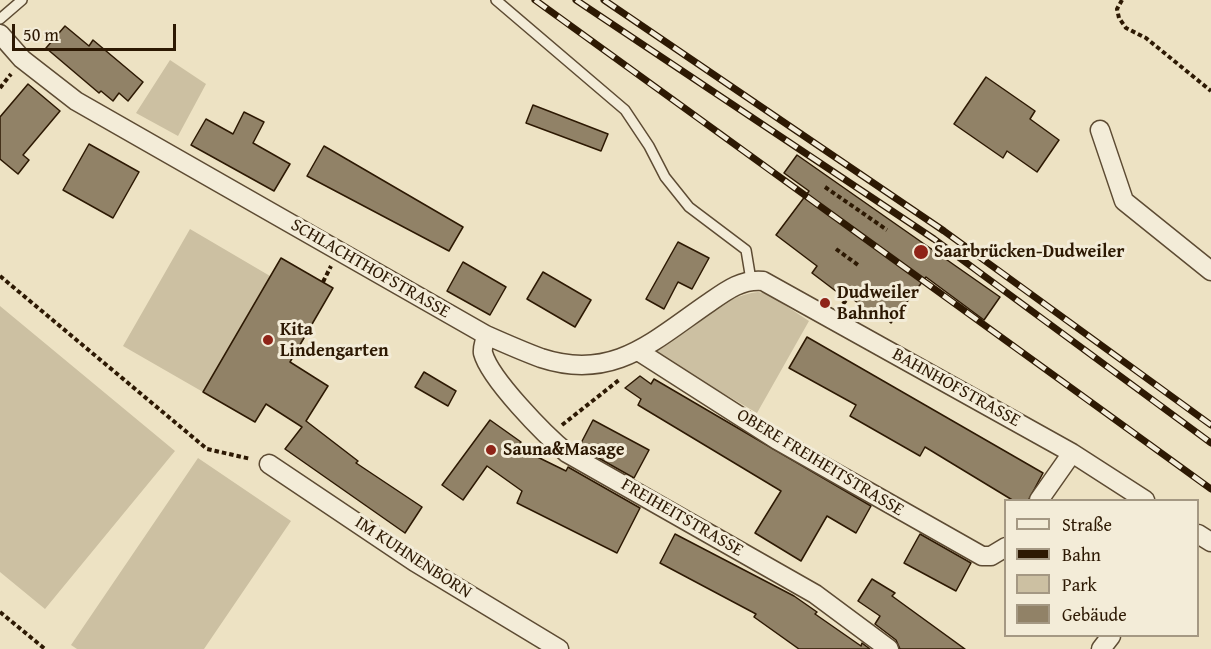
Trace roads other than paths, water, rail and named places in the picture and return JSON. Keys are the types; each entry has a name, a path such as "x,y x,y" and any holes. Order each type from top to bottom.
{"street":[{"name":"SCHLACHTHOFSTRASSE","path":"0,34 22,59 86,107 486,335 542,358 576,365 611,363 638,351 729,288 757,281"},
{"path":"1100,130 1124,201 1211,271"},
{"name":"BAHNHOFSTRASSE","path":"757,281 1072,453 1142,499"},
{"name":"FREIHEITSTRASSE","path":"486,335 483,351 489,368 553,433 567,453 815,594 889,649"},
{"name":"OBERE FREIHEITSTRASSE","path":"638,351 777,440 982,556 991,556 1004,548"},
{"path":"1040,499 1072,453"},
{"name":"IM KUHNENBORN","path":"269,464 415,562 560,649"},
{"path":"1101,649 1110,637"}],"lane":[{"path":"0,19 22,0"},
{"path":"496,0 625,110 649,146 664,177 689,207 746,250 757,281"}],"railway":[{"path":"535,0 1211,489"},
{"path":"576,0 934,239 1211,443"},
{"path":"604,0 944,231 1211,425"}],"place":[{"name":"Saarbrücken-Dudweiler","path":"921,252"},
{"name":"Dudweiler Bahnhof","path":"825,303"},
{"name":"Kita Lindengarten","path":"268,340"},
{"name":"Sauna&Masage","path":"491,450"}]}
